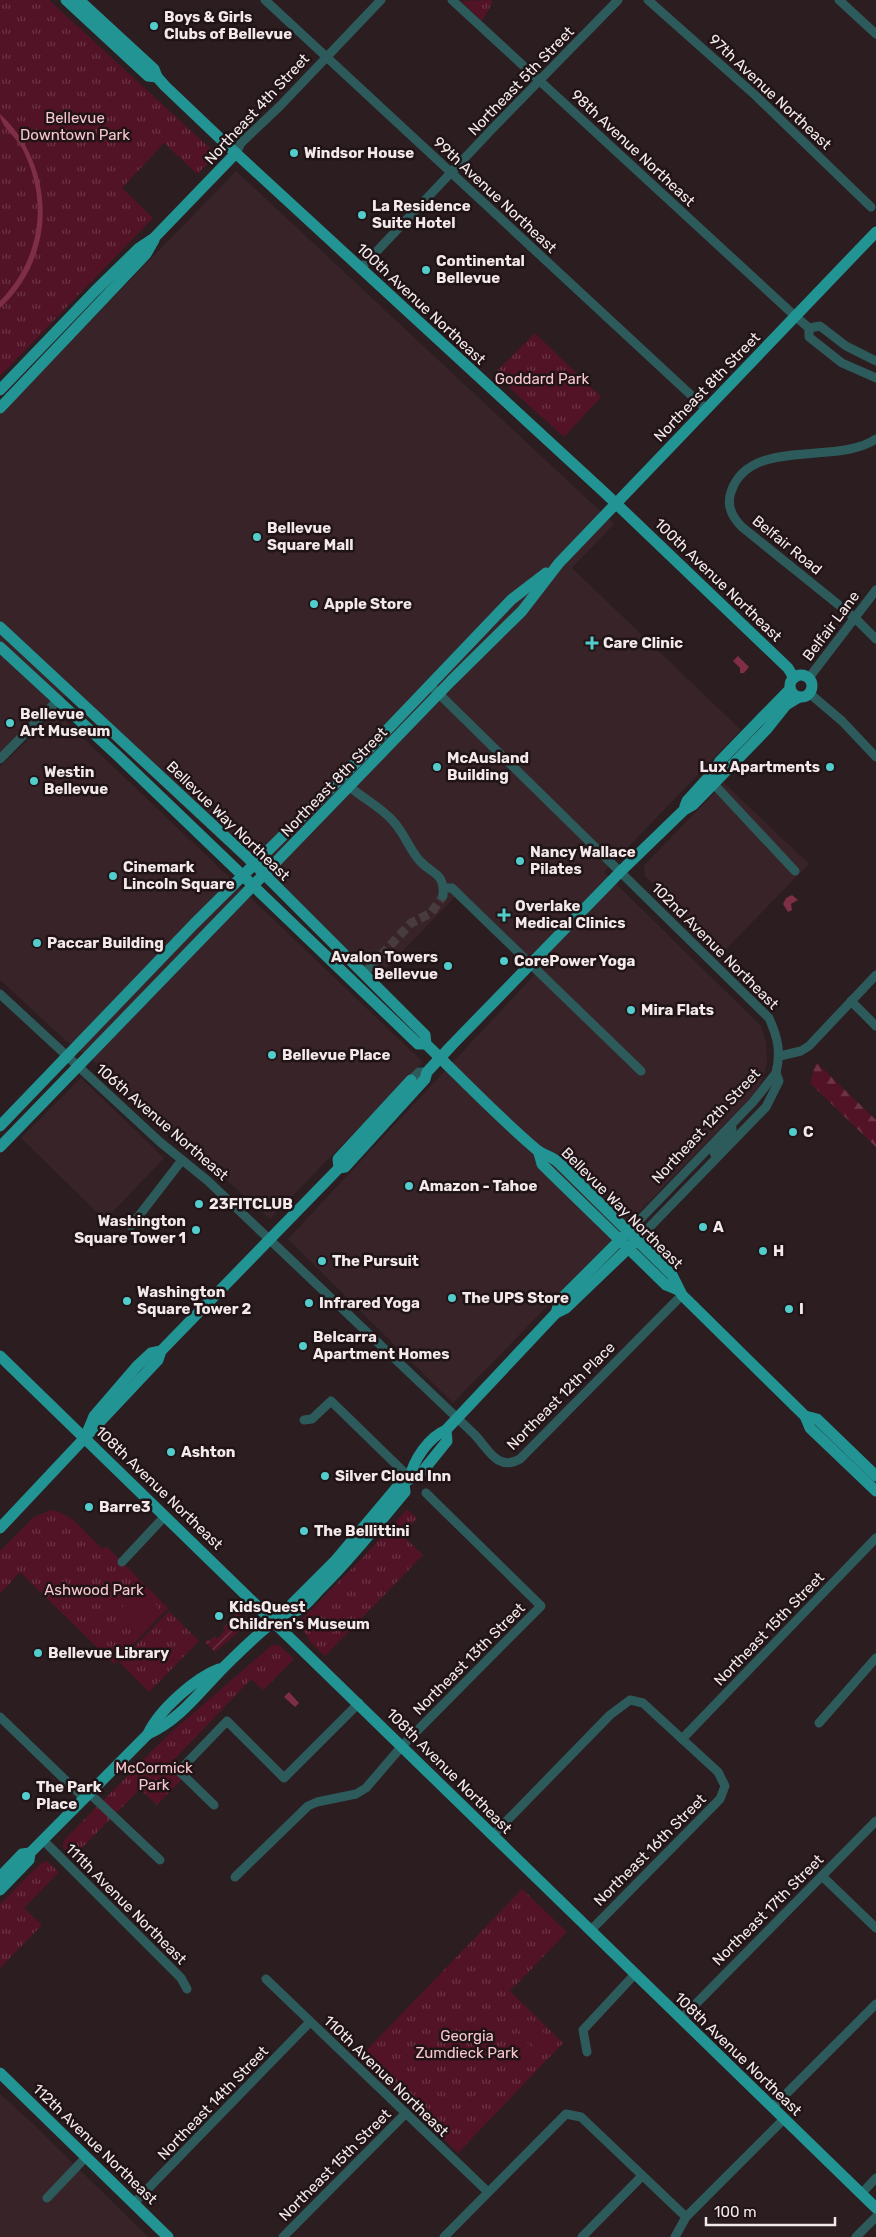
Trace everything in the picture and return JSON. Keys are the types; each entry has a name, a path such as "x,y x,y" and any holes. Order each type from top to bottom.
{"main road":[{"name":"100th Avenue Northeast","path":"66,0 148,76 157,77"},
{"name":"100th Avenue Northeast","path":"79,0 154,69 157,77 236,153 616,504 788,668 798,689"},
{"name":"Northeast 4th Street","path":"0,390 95,291 139,248 154,238 236,153"},
{"name":"Northeast 8th Street","path":"0,1147 465,667 522,611 559,563 876,232"},
{"name":"Northeast 4th Street","path":"0,408 146,254 154,238"},
{"name":"Northeast 8th Street","path":"0,1126 194,924 255,866 511,600 559,563"},
{"path":"465,667 467,659 501,623 500,612"},
{"name":"Bellevue Way Northeast","path":"0,627 255,866 425,1035 426,1044 539,1152 542,1164 628,1240 666,1285 680,1292 805,1416 810,1428 876,1491"},
{"name":"Bellevue Way Northeast","path":"0,648 111,750 418,1044 426,1044"},
{"path":"0,1528 158,1360 161,1351 339,1168 345,1167 425,1079 427,1072 440,1058 620,871 684,810 693,806 711,781 786,705 798,689 800,676 808,679"},
{"path":"111,750 117,748 142,767 154,771"},
{"path":"339,1168 338,1159 411,1080"},
{"name":"Northeast 12th Street","path":"0,1890 29,1860 30,1853 148,1734 154,1721 166,1708 204,1677 223,1668 276,1622 291,1611 298,1611 358,1549 405,1492 407,1481 422,1472 446,1441 446,1430 455,1418 556,1313 566,1308 628,1240"},
{"name":"108th Avenue Northeast","path":"0,1356 276,1622 876,2208"},
{"name":"Bellevue Way Northeast","path":"805,1416 817,1419 876,1476"},
{"name":"Northeast 12th Street","path":"0,1877 22,1854 30,1853"},
{"name":"112th Avenue Northeast","path":"0,2073 168,2237"}],"street":[{"name":"99th Avenue Northeast","path":"265,0 706,410"},
{"name":"Northeast 4th Street","path":"236,153 241,143 380,0"},
{"name":"98th Avenue Northeast","path":"452,0 809,328"},
{"name":"Northeast 5th Street","path":"361,268 539,80 618,0"},
{"name":"97th Avenue Northeast","path":"648,0 756,96 871,207"},
{"path":"839,0 876,34"},
{"path":"876,362 846,346 820,326 809,328 809,337 842,363 876,378"},
{"name":"Belfair Road","path":"876,439 850,451 791,454 764,461 740,476 733,485 730,495 732,513 742,527 855,618 876,639"},
{"name":"Belfair Lane","path":"808,679 876,590"},
{"name":"102nd Avenue Northeast","path":"430,685 769,1018 776,1034 780,1056 776,1073"},
{"name":"100th Avenue Northeast","path":"798,689 842,721 876,757"},
{"path":"0,759 58,700"},
{"path":"711,781 794,871"},
{"path":"350,787 392,820 407,839 417,858 438,874 444,892 452,888 641,1071"},
{"path":"364,974 372,964"},
{"path":"780,1056 801,1051 809,1046 876,975"},
{"name":"106th Avenue Northeast","path":"0,994 78,1067 208,1181 455,1418"},
{"path":"851,1001 876,1026"},
{"path":"411,1080 419,1072 427,1072"},
{"name":"Northeast 12th Street","path":"776,1073 780,1081 766,1107 708,1167 628,1240 733,1123 776,1073"},
{"path":"708,1167 712,1155 732,1132 733,1123"},
{"path":"132,1226 148,1202 182,1160"},
{"name":"Northeast 12th Place","path":"455,1418 480,1440 495,1459 501,1463 514,1463 680,1292"},
{"path":"304,1420 312,1419 331,1400 407,1481"},
{"name":"Northeast 13th Street","path":"235,1877 308,1806 316,1802 356,1794 366,1788 402,1746 541,1606 426,1493"},
{"path":"122,1562 165,1516"},
{"name":"Northeast 15th Street","path":"682,1738 876,1538"},
{"path":"819,1723 876,1658"},
{"path":"493,1835 610,1715 630,1700 643,1703 682,1738"},
{"path":"214,1805 179,1771 227,1721 284,1778 359,1703"},
{"path":"0,1717 160,1860"},
{"name":"Northeast 16th Street","path":"590,1930 720,1799 725,1786 718,1772 682,1738"},
{"name":"Northeast 17th Street","path":"681,2019 876,1821"},
{"name":"111th Avenue Northeast","path":"43,1840 181,1978 187,1990"},
{"path":"822,1876 876,1928"},
{"path":"587,2052 583,2030 635,1974"},
{"name":"110th Avenue Northeast","path":"266,1980 488,2192"},
{"path":"772,2108 876,2004"},
{"name":"Northeast 14th Street","path":"134,2204 310,2022"},
{"name":"Northeast 15th Street","path":"283,2237 406,2113"},
{"path":"444,2237 566,2114 581,2117 686,2218"},
{"path":"675,2237 686,2218 784,2119"},
{"path":"47,2198 86,2157"},
{"path":"582,2237 642,2176"},
{"path":"861,2194 876,2178"},
{"path":"856,2237 876,2217"}],"shaded area":[{"path":"0,114 18,135 32,159 40,184 43,211 40,237 32,263 19,287 0,308 0,301 25,267 32,248 38,208 36,188 22,148 5,127"},
{"path":"236,171 614,524 572,568 741,730 604,872 761,1026 766,1042 767,1063 761,1083 755,1093 453,1403 288,1239 537,972 459,893 380,974 374,984 65,696 0,758 0,414"},
{"path":"738,656 749,667 744,673 740,673 740,668 733,661"},
{"path":"56,712 423,1062 270,1219 213,1168 159,1125 92,1060 65,1040 0,980 0,767"},
{"path":"724,783 809,864 723,952 645,876 644,865"},
{"path":"792,895 798,900 791,904 792,910 788,912 783,904 786,898"},
{"path":"81,1078 164,1158 105,1220 21,1138"},
{"path":"289,1692 299,1703 295,1707 284,1697"},
{"path":"0,2094 32,2123 148,2237 0,2237"}],"green space":[{"name":"Bellevue Downtown Park","path":"0,0 49,0 214,152 214,158 197,174 164,143 122,188 153,218 0,376"},
{"path":"492,0 482,21 461,1"},
{"name":"Goddard Park","path":"535,333 601,397 564,437 494,374"},
{"path":"816,1062 876,1120 876,1147 810,1083"},
{"path":"407,1509 417,1518 402,1535 423,1555 325,1656 311,1643 299,1623"},
{"name":"Ashwood Park","path":"51,1510 73,1520 102,1549 106,1546 168,1608 114,1664 20,1572 0,1594 0,1551 34,1517"},
{"path":"137,1592 144,1594 157,1606 157,1610 142,1623 129,1619 123,1610 125,1600"},
{"name":"Ashwood Park","path":"169,1611 199,1641 149,1692 119,1662"},
{"path":"238,1612 249,1620 249,1623 215,1652 205,1642 207,1640 210,1641 215,1636 217,1639 225,1630 223,1628"},
{"name":"McCormick Park","path":"278,1644 294,1659 263,1690 251,1679 168,1766 182,1779 157,1805 140,1789 72,1858 63,1847 64,1840 167,1736 271,1646"},
{"path":"47,1861 59,1872 24,1908 42,1925 0,1968 0,1904 41,1863"},
{"name":"Georgia Zumdieck Park","path":"522,1889 567,1932 510,1991 563,2043 458,2153 360,2057"},
{"path":"530,2019 554,2043 543,2055 519,2031"},
{"path":"517,2033 541,2056 530,2068 505,2045"}],"tunnel":[{"path":"372,965 411,923 431,913 443,896"}],"place":[{"name":"Boys & Girls Clubs of Bellevue","path":"154,26"},
{"name":"Windsor House","path":"294,153"},
{"name":"La Residence Suite Hotel","path":"362,215"},
{"name":"Continental Bellevue","path":"426,270"},
{"name":"Bellevue Square Mall","path":"257,537"},
{"name":"Apple Store","path":"314,604"},
{"name":"Care Clinic","path":"592,643"},
{"name":"Bellevue Art Museum","path":"10,723"},
{"name":"McAusland Building","path":"437,767"},
{"name":"Lux Apartments","path":"830,767"},
{"name":"Westin Bellevue","path":"34,781"},
{"name":"Nancy Wallace Pilates","path":"520,861"},
{"name":"Cinemark Lincoln Square","path":"113,876"},
{"name":"Overlake Medical Clinics","path":"504,915"},
{"name":"Paccar Building","path":"37,943"},
{"name":"CorePower Yoga","path":"504,961"},
{"name":"Avalon Towers Bellevue","path":"448,966"},
{"name":"Mira Flats","path":"631,1010"},
{"name":"Bellevue Place","path":"272,1055"},
{"name":"C","path":"793,1132"},
{"name":"Amazon - Tahoe","path":"409,1186"},
{"name":"23FITCLUB","path":"199,1204"},
{"name":"A","path":"703,1227"},
{"name":"Washington Square Tower 1","path":"196,1230"},
{"name":"H","path":"763,1251"},
{"name":"The Pursuit","path":"322,1261"},
{"name":"The UPS Store","path":"452,1298"},
{"name":"Washington Square Tower 2","path":"127,1301"},
{"name":"Infrared Yoga","path":"309,1303"},
{"name":"I","path":"789,1309"},
{"name":"Belcarra Apartment Homes","path":"303,1346"},
{"name":"Ashton","path":"171,1452"},
{"name":"Silver Cloud Inn","path":"325,1476"},
{"name":"Barre3","path":"89,1507"},
{"name":"The Bellittini","path":"304,1531"},
{"name":"KidsQuest Children's Museum","path":"219,1616"},
{"name":"Bellevue Library","path":"38,1653"},
{"name":"The Park Place","path":"26,1796"}]}
